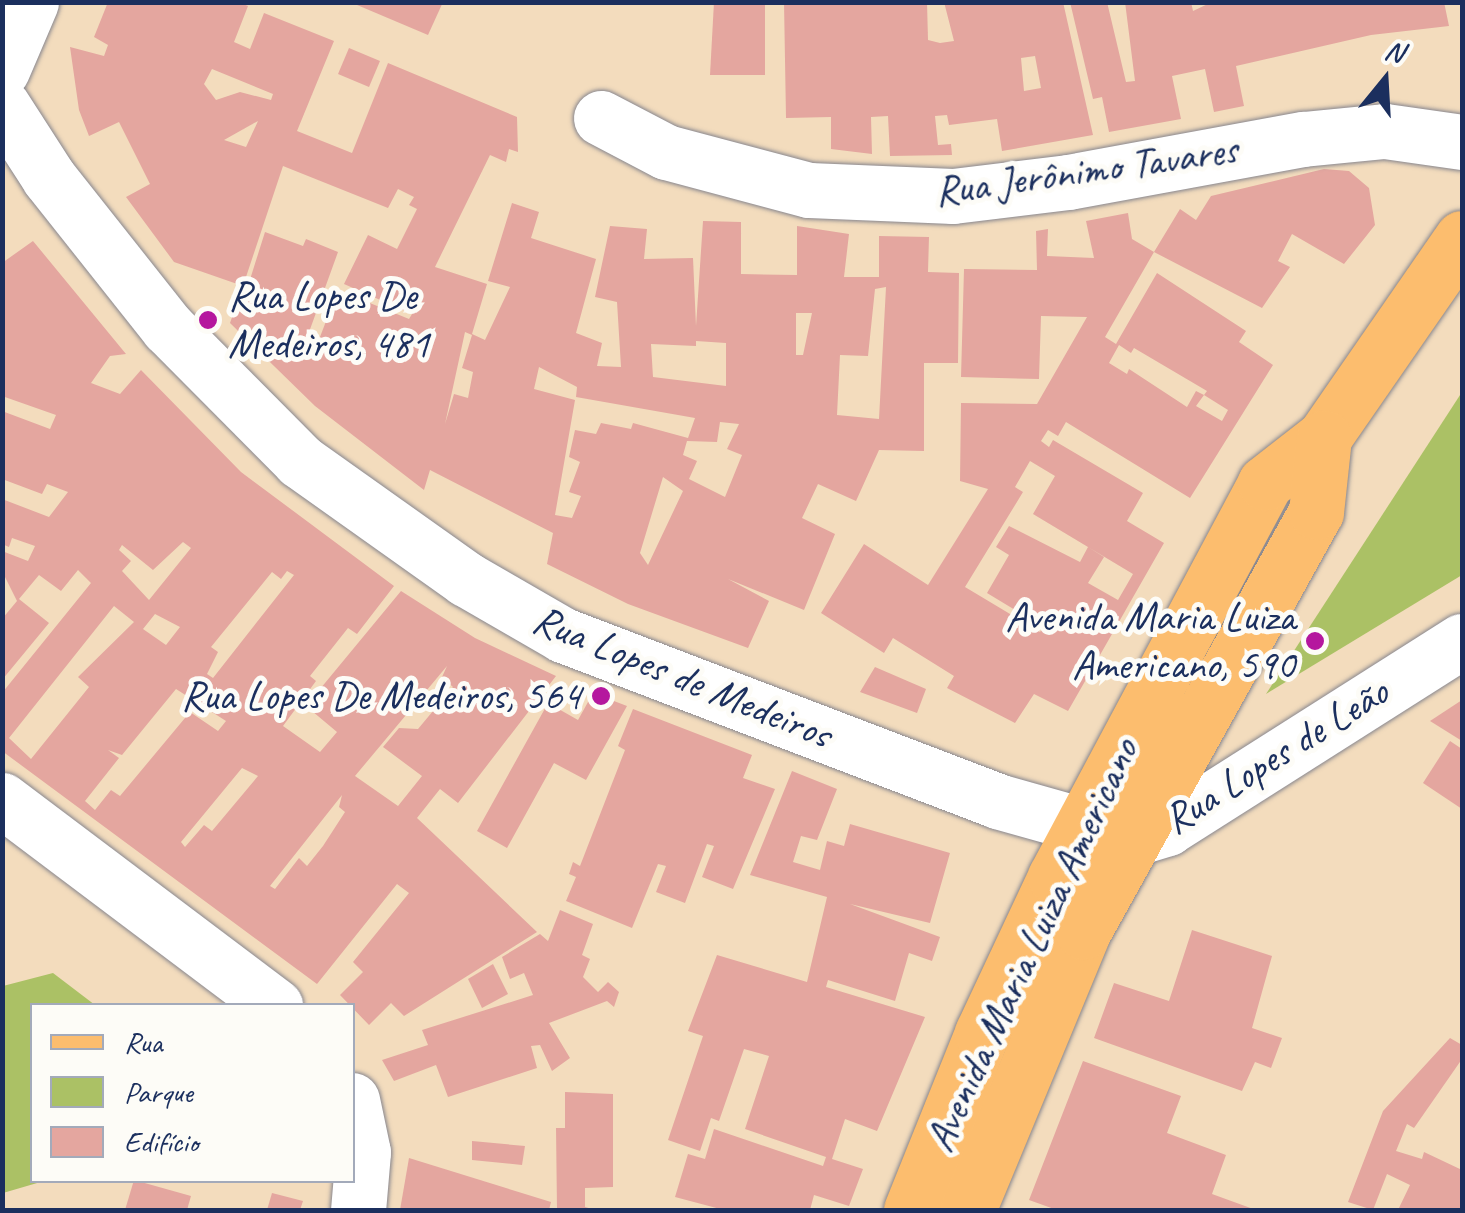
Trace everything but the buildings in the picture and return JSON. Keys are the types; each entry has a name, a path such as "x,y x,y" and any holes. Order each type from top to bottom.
{"main road":[{"name":"Avenida Maria Luiza Americano","path":"911,1210 982,1033 1316,512 1324,437 1462,238"},
{"name":"Avenida Maria Luiza Americano","path":"968,1210 1084,932 1107,833"}],"street":[{"path":"2,70 31,2"},
{"name":"Rua Lopes de Medeiros","path":"2,104 49,178 168,328 300,461 466,578 563,636 1107,833"},
{"name":"Rua Jerônimo Tavares","path":"601,118 666,152 809,190 952,196 1319,137 1385,131 1462,142"},
{"name":"Rua Lopes de Leão","path":"1107,833 1208,806 1462,641"},
{"path":"2,800 271,1003"},
{"path":"355,1114 363,1152 358,1210"}],"green space":[{"path":"1462,392 1462,575 1266,694"},
{"path":"53,973 92,1003 30,1003 30,1183 37,1183 3,1193 3,986"}],"place":[{"name":"Rua Lopes De Medeiros, 481","path":"208,320"},
{"name":"Avenida Maria Luiza Americano, 590","path":"1315,641"},
{"name":"Rua Lopes De Medeiros, 564","path":"601,696"}]}
